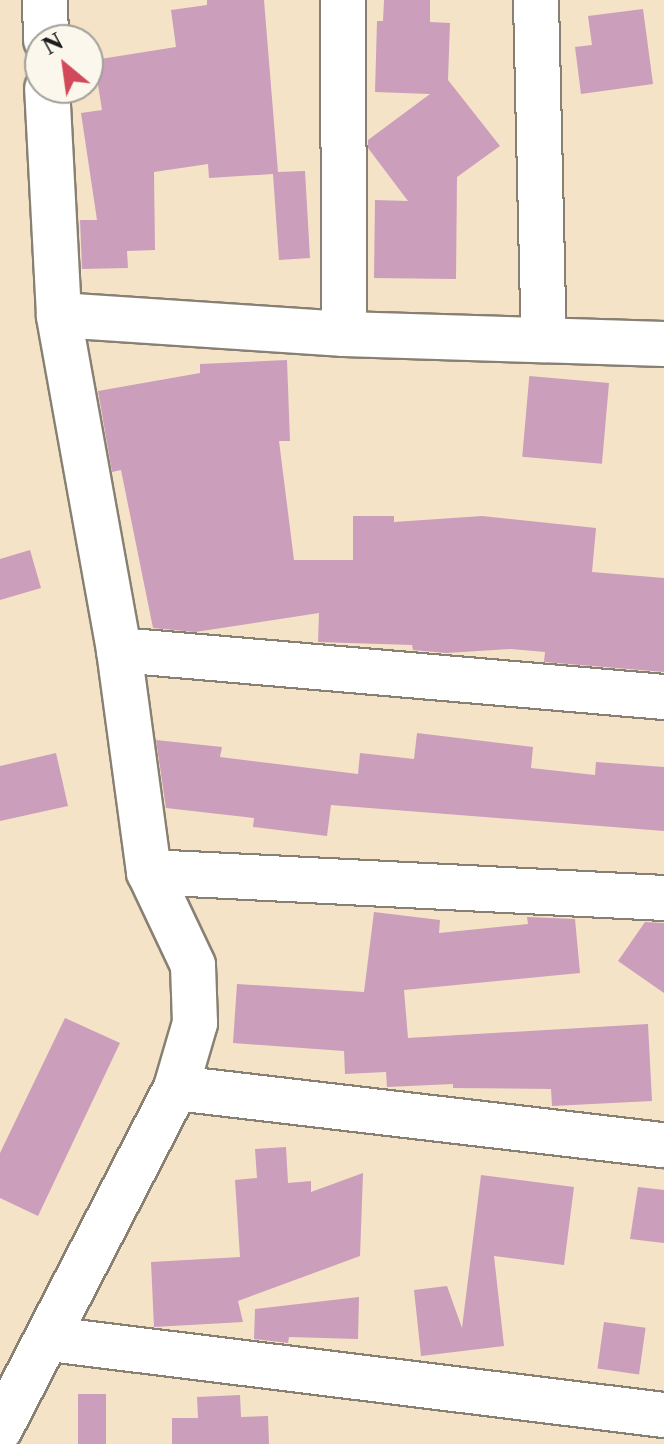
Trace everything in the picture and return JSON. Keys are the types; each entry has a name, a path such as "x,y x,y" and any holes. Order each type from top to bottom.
{"street":[{"path":"45,0 46,24"},
{"path":"343,0 344,334"},
{"path":"536,0 544,340"},
{"path":"0,1429 50,1339 176,1088 195,1023 193,965 149,872 119,650 59,315 48,104"},
{"path":"59,315 344,334 664,344"},
{"path":"119,650 664,697"},
{"path":"149,872 664,898"},
{"path":"176,1088 664,1145"},
{"path":"50,1339 664,1415"}],"building":[{"path":"207,0 264,0 278,172 305,171 310,258 279,260 273,174 209,178 208,164 154,172 155,250 127,251 128,268 82,269 80,220 97,220 81,113 102,110 104,58 176,47 171,10 207,5"},
{"path":"384,0 430,0 430,22 450,23 448,80 500,146 457,177 456,279 374,278 375,200 408,201 368,148 368,140 430,94 375,92 377,21 383,21"},
{"path":"643,9 653,84 581,94 575,47 592,45 588,16"},
{"path":"287,360 290,441 279,441 294,560 353,560 353,516 394,516 394,522 482,516 596,528 592,572 664,578 664,672 544,662 545,652 511,649 446,653 413,650 412,645 318,642 319,613 195,632 153,628 121,470 112,472 98,391 200,373 200,364"},
{"path":"529,376 609,383 602,464 522,457"},
{"path":"30,550 41,588 0,600 0,559"},
{"path":"417,733 533,747 531,768 595,775 596,762 664,767 664,831 331,805 327,836 253,827 254,818 166,808 156,740 222,747 220,757 358,774 360,753 414,759"},
{"path":"56,753 68,806 0,821 0,766"},
{"path":"374,912 440,920 439,933 528,924 527,917 575,919 580,973 404,990 408,1038 648,1024 652,1101 552,1106 551,1089 453,1088 453,1084 387,1087 386,1072 345,1074 344,1051 233,1043 237,984 364,992"},
{"path":"645,922 664,923 664,993 618,961"},
{"path":"65,1018 120,1043 38,1216 0,1198 0,1153"},
{"path":"286,1147 288,1183 311,1181 311,1192 363,1173 360,1256 238,1301 243,1322 154,1327 151,1262 240,1257 235,1180 257,1178 255,1149"},
{"path":"481,1175 574,1187 564,1265 494,1256 504,1346 421,1356 414,1290 447,1286 462,1328"},
{"path":"638,1187 664,1190 664,1243 630,1239"},
{"path":"359,1297 358,1339 289,1337 288,1343 254,1339 255,1309"},
{"path":"604,1322 646,1328 639,1374 597,1369"},
{"path":"78,1394 106,1394 106,1444 78,1444"},
{"path":"240,1395 241,1417 268,1416 269,1444 172,1444 172,1418 198,1418 197,1397"}]}
